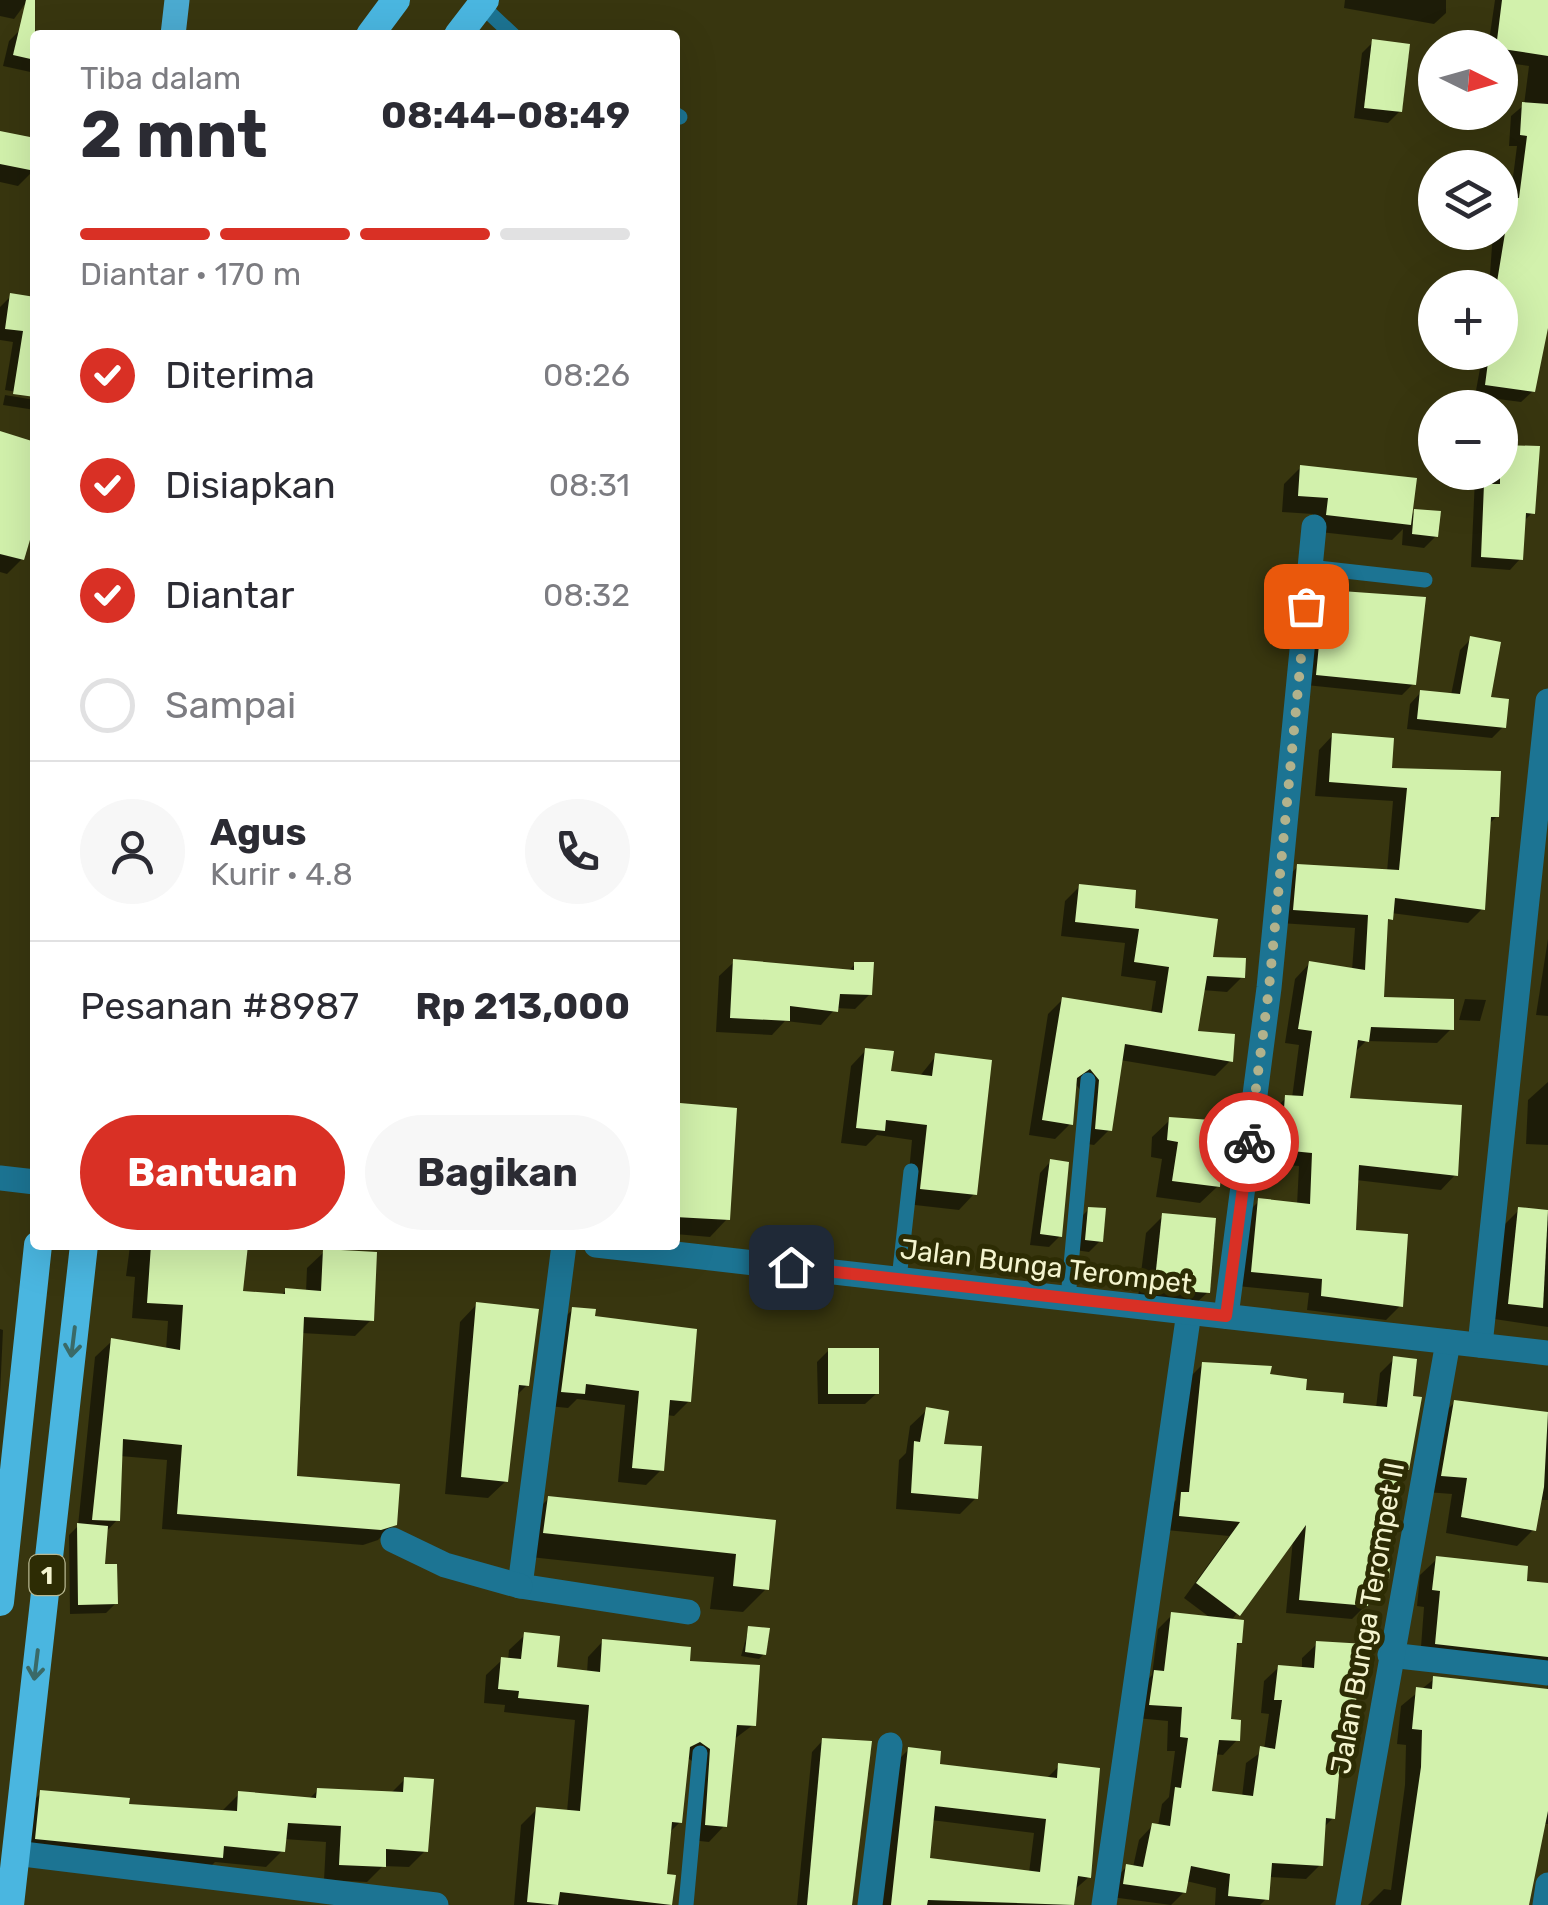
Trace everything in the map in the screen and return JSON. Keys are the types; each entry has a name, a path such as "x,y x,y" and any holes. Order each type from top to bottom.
{"highway":[{"path":"374,30 396,0"},
{"path":"462,30 483,2"},
{"name":"1","path":"0,1602 7,1461 37,1250"},
{"name":"1","path":"10,1905 83,1250"}],"main road":[{"path":"174,30 177,0"}],"street":[{"path":"1226,1316 1269,988 1314,528"},
{"path":"1480,1345 1548,701"},
{"path":"0,1178 30,1181"},
{"path":"520,1586 563,1250"},
{"name":"Jalan Bunga Terompet","path":"663,1250 1548,1353"},
{"path":"1104,1905 1189,1312"},
{"name":"Jalan Bunga Terompet II","path":"1348,1905 1448,1342"},
{"path":"393,1540 445,1565 520,1586 688,1612"},
{"path":"1390,1655 1548,1673"},
{"path":"870,1905 890,1744"},
{"path":"15,1852 436,1905"},
{"path":"1545,1905 1548,1885"}],"lane":[{"path":"483,2 508,30"},
{"path":"1310,567 1425,580"},
{"path":"1068,1298 1088,1080"},
{"path":"899,1279 911,1171"},
{"path":"686,1905 700,1753"}],"building":[{"path":"26,0 35,0 30,59 13,55"},
{"path":"1502,0 1548,0 1548,56 1518,51 1518,30 1498,30"},
{"path":"1372,39 1410,44 1402,112 1364,108"},
{"path":"1522,102 1548,104 1548,328 1535,392 1485,385 1487,370 1518,370 1518,270 1499,270 1502,250 1518,250 1518,198 1527,136 1520,135"},
{"path":"0,131 30,137 30,170 0,164"},
{"path":"10,293 30,296 30,396 13,394 23,331 5,329"},
{"path":"0,431 30,440 30,540 24,560 0,554"},
{"path":"1518,445 1540,446 1535,514 1526,513 1523,560 1481,557 1484,490 1518,490"},
{"path":"1300,465 1417,478 1411,525 1326,515 1328,498 1298,496"},
{"path":"1414,509 1441,511 1438,537 1412,534"},
{"path":"1325,583 1342,585 1341,591 1426,597 1416,685 1316,675"},
{"path":"1470,636 1501,642 1491,697 1509,699 1506,728 1417,719 1420,690 1460,694"},
{"path":"1332,733 1394,738 1392,768 1501,771 1499,817 1491,817 1485,910 1395,898 1393,920 1388,919 1384,997 1454,999 1454,1030 1371,1027 1369,1042 1358,1040 1350,1098 1462,1105 1458,1176 1359,1165 1356,1230 1408,1234 1403,1307 1321,1296 1322,1279 1251,1272 1258,1198 1310,1204 1312,1153 1281,1150 1285,1095 1303,1096 1312,1031 1298,1029 1309,961 1365,970 1368,915 1293,910 1297,864 1399,870 1407,788 1329,782"},
{"path":"1079,884 1136,890 1135,908 1218,919 1213,957 1246,958 1245,978 1207,976 1198,1031 1235,1034 1233,1062 1125,1044 1112,1131 1095,1129 1099,1080 1090,1069 1077,1078 1073,1125 1042,1120 1062,997 1162,1013 1169,967 1134,962 1139,929 1075,922"},
{"path":"733,959 854,970 854,962 874,962 872,995 840,994 838,1012 790,1006 790,1021 730,1018"},
{"path":"865,1048 894,1051 891,1071 932,1076 935,1053 992,1060 977,1195 920,1189 927,1125 886,1120 885,1131 856,1128"},
{"path":"680,1103 737,1108 730,1220 680,1217"},
{"path":"1169,1117 1225,1121 1220,1187 1172,1181 1178,1142 1167,1140"},
{"path":"1050,1159 1069,1162 1062,1237 1040,1234"},
{"path":"1088,1207 1106,1208 1103,1242 1085,1240"},
{"path":"1518,1207 1548,1210 1543,1308 1508,1304"},
{"path":"1162,1213 1216,1218 1210,1293 1154,1289"},
{"path":"151,1250 247,1250 243,1291 285,1294 285,1288 321,1291 323,1250 377,1252 374,1321 304,1317 297,1476 400,1484 397,1525 381,1530 177,1514 182,1445 123,1439 120,1521 92,1520 111,1338 180,1350 183,1305 147,1303"},
{"path":"476,1302 539,1309 529,1386 519,1385 508,1482 461,1477"},
{"path":"572,1307 596,1309 595,1316 697,1329 691,1402 670,1400 664,1471 632,1468 639,1391 586,1384 585,1394 561,1392"},
{"path":"828,1348 879,1348 879,1394 828,1394"},
{"path":"1393,1356 1417,1359 1413,1396 1422,1397 1409,1470 1398,1469 1389,1579 1371,1578 1368,1606 1299,1600 1306,1525 1240,1616 1196,1583 1240,1522 1179,1516 1181,1492 1189,1492 1202,1362 1272,1366 1270,1374 1307,1379 1306,1390 1344,1393 1343,1403 1387,1407"},
{"path":"1454,1400 1548,1412 1544,1487 1536,1531 1461,1517 1467,1478 1441,1476"},
{"path":"926,1407 949,1411 944,1444 982,1446 978,1499 911,1493 914,1441 920,1442"},
{"path":"548,1496 776,1520 769,1590 733,1586 736,1554 543,1533"},
{"path":"77,1523 108,1526 105,1564 117,1564 118,1604 78,1605"},
{"path":"1436,1556 1528,1566 1527,1581 1548,1583 1548,1657 1435,1644 1440,1591 1432,1590"},
{"path":"1171,1612 1244,1620 1242,1643 1237,1643 1231,1719 1241,1720 1240,1741 1219,1740 1212,1791 1253,1796 1260,1746 1275,1749 1282,1700 1274,1700 1278,1665 1314,1668 1316,1641 1366,1644 1364,1669 1358,1669 1353,1755 1341,1753 1335,1819 1326,1818 1323,1866 1272,1863 1269,1900 1228,1896 1230,1874 1191,1866 1186,1893 1123,1884 1126,1864 1143,1867 1152,1823 1170,1826 1175,1787 1181,1788 1188,1738 1180,1737 1182,1707 1149,1705 1154,1670 1164,1671"},
{"path":"748,1626 770,1628 766,1655 745,1652"},
{"path":"524,1632 560,1636 557,1667 600,1672 602,1639 691,1647 690,1661 760,1665 756,1726 737,1725 727,1827 705,1825 710,1749 700,1742 690,1747 682,1823 672,1822 667,1874 676,1875 672,1905 560,1892 558,1905 527,1902 536,1807 580,1811 589,1705 518,1698 519,1691 498,1689 501,1657 521,1659"},
{"path":"1433,1676 1548,1689 1548,1811 1529,1905 1401,1905 1421,1767 1422,1730 1412,1729 1416,1687 1432,1689"},
{"path":"822,1738 872,1741 852,1905 807,1905"},
{"path":"908,1747 941,1751 940,1764 1057,1778 1058,1763 1100,1768 1091,1878 1078,1876 1074,1905 928,1900 927,1905 891,1905","holes":["935,1806 1046,1819 1040,1872 930,1858"]},
{"path":"404,1777 434,1779 428,1852 386,1849 386,1867 339,1865 341,1826 288,1823 285,1852 224,1846 223,1858 35,1839 40,1790 130,1798 129,1804 237,1811 238,1791 316,1798 317,1788 403,1792"}],"way so far":[{"path":"1249,1142 1269,988 1306,606"}],"route":[{"path":"791,1267 1226,1316 1249,1142"}]}
